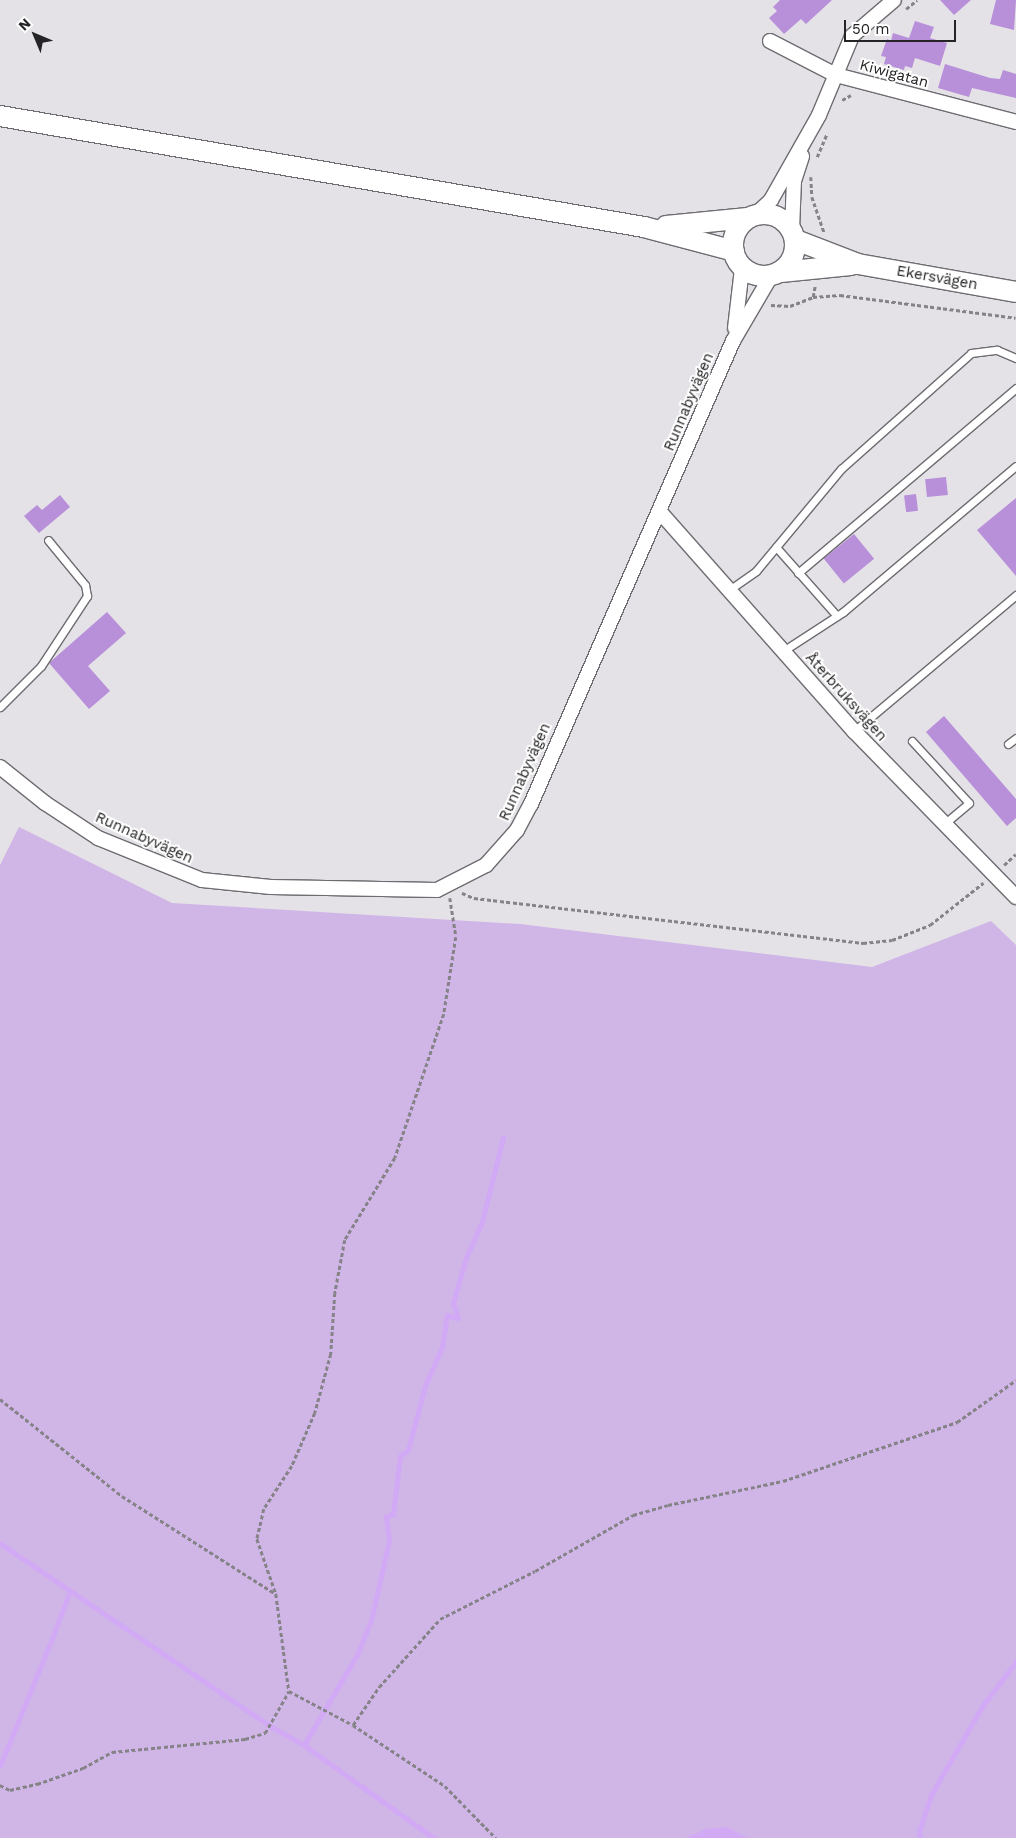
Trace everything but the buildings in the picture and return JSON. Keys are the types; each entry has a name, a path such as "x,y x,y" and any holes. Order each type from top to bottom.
{"main road":[{"path":"0,116 644,227 738,259 756,276 776,274 793,258 794,235 779,217 752,217 644,227"},
{"path":"738,259 736,233 752,217"},
{"name":"Ekersvägen","path":"794,235 820,260"},
{"name":"Ekersvägen","path":"776,274 820,260 858,264 1016,292"}],"street":[{"path":"752,217 770,200 810,129 852,36 894,0"},
{"name":"Kiwigatan","path":"770,41 836,75 1016,122"},
{"path":"794,235 794,181 810,129"},
{"name":"Runnabyvägen","path":"733,341 743,282 738,259"},
{"name":"Runnabyvägen","path":"0,767 45,804 98,838 202,880 271,887 418,891 448,886 486,865 517,830 660,512 733,341 755,302 776,274"},
{"name":"Återbruksvägen","path":"660,512 854,731 943,825 1016,896"}],"lane":[{"path":"729,590 756,571 841,469 971,353 997,350 1016,358"},
{"path":"798,573 1016,388"},
{"path":"782,651 837,616 1016,466"},
{"path":"0,708 41,666 88,596 85,584 48,540"},
{"path":"776,547 837,616"},
{"path":"854,731 1014,599"},
{"path":"1008,744 1016,738"},
{"path":"912,741 969,803 943,825"}],"path":[{"path":"903,11 917,0"},
{"path":"838,108 850,79"},
{"path":"814,166 830,125"},
{"path":"812,297 824,230 812,197 813,172"},
{"path":"755,302 790,306 812,297 840,295 1016,318"},
{"path":"448,886 474,898 863,943 892,940 930,925 994,874"},
{"path":"0,1785 10,1790 37,1784 83,1768 112,1752 245,1739 265,1733 289,1692 276,1594 257,1539 264,1509 292,1466 315,1412 331,1354 335,1293 346,1240 395,1158 444,1014 456,937 448,886"},
{"path":"353,1725 379,1687 440,1619 535,1571 633,1515 668,1505 783,1481 957,1422 1016,1380"},
{"path":"0,1399 122,1496 276,1594"},
{"path":"289,1692 353,1725 445,1786 496,1838"}],"shaded area":[{"path":"19,827 172,903 520,924 872,967 991,921 1016,945 1016,1838 0,1838 0,865"},
{"path":"727,1827 748,1838 686,1838 706,1829"}],"waterway":[{"path":"304,1745 357,1655 371,1621 389,1541 386,1517 393,1514 400,1456 408,1450 425,1386 442,1347 447,1315 458,1318 453,1303 466,1258 482,1222 503,1138"},
{"path":"0,1543 272,1727 304,1745 434,1838"},
{"path":"51,1641 70,1591"},
{"path":"0,1766 49,1646"},
{"path":"920,1838 919,1832 931,1795 983,1705 1016,1662"}]}
